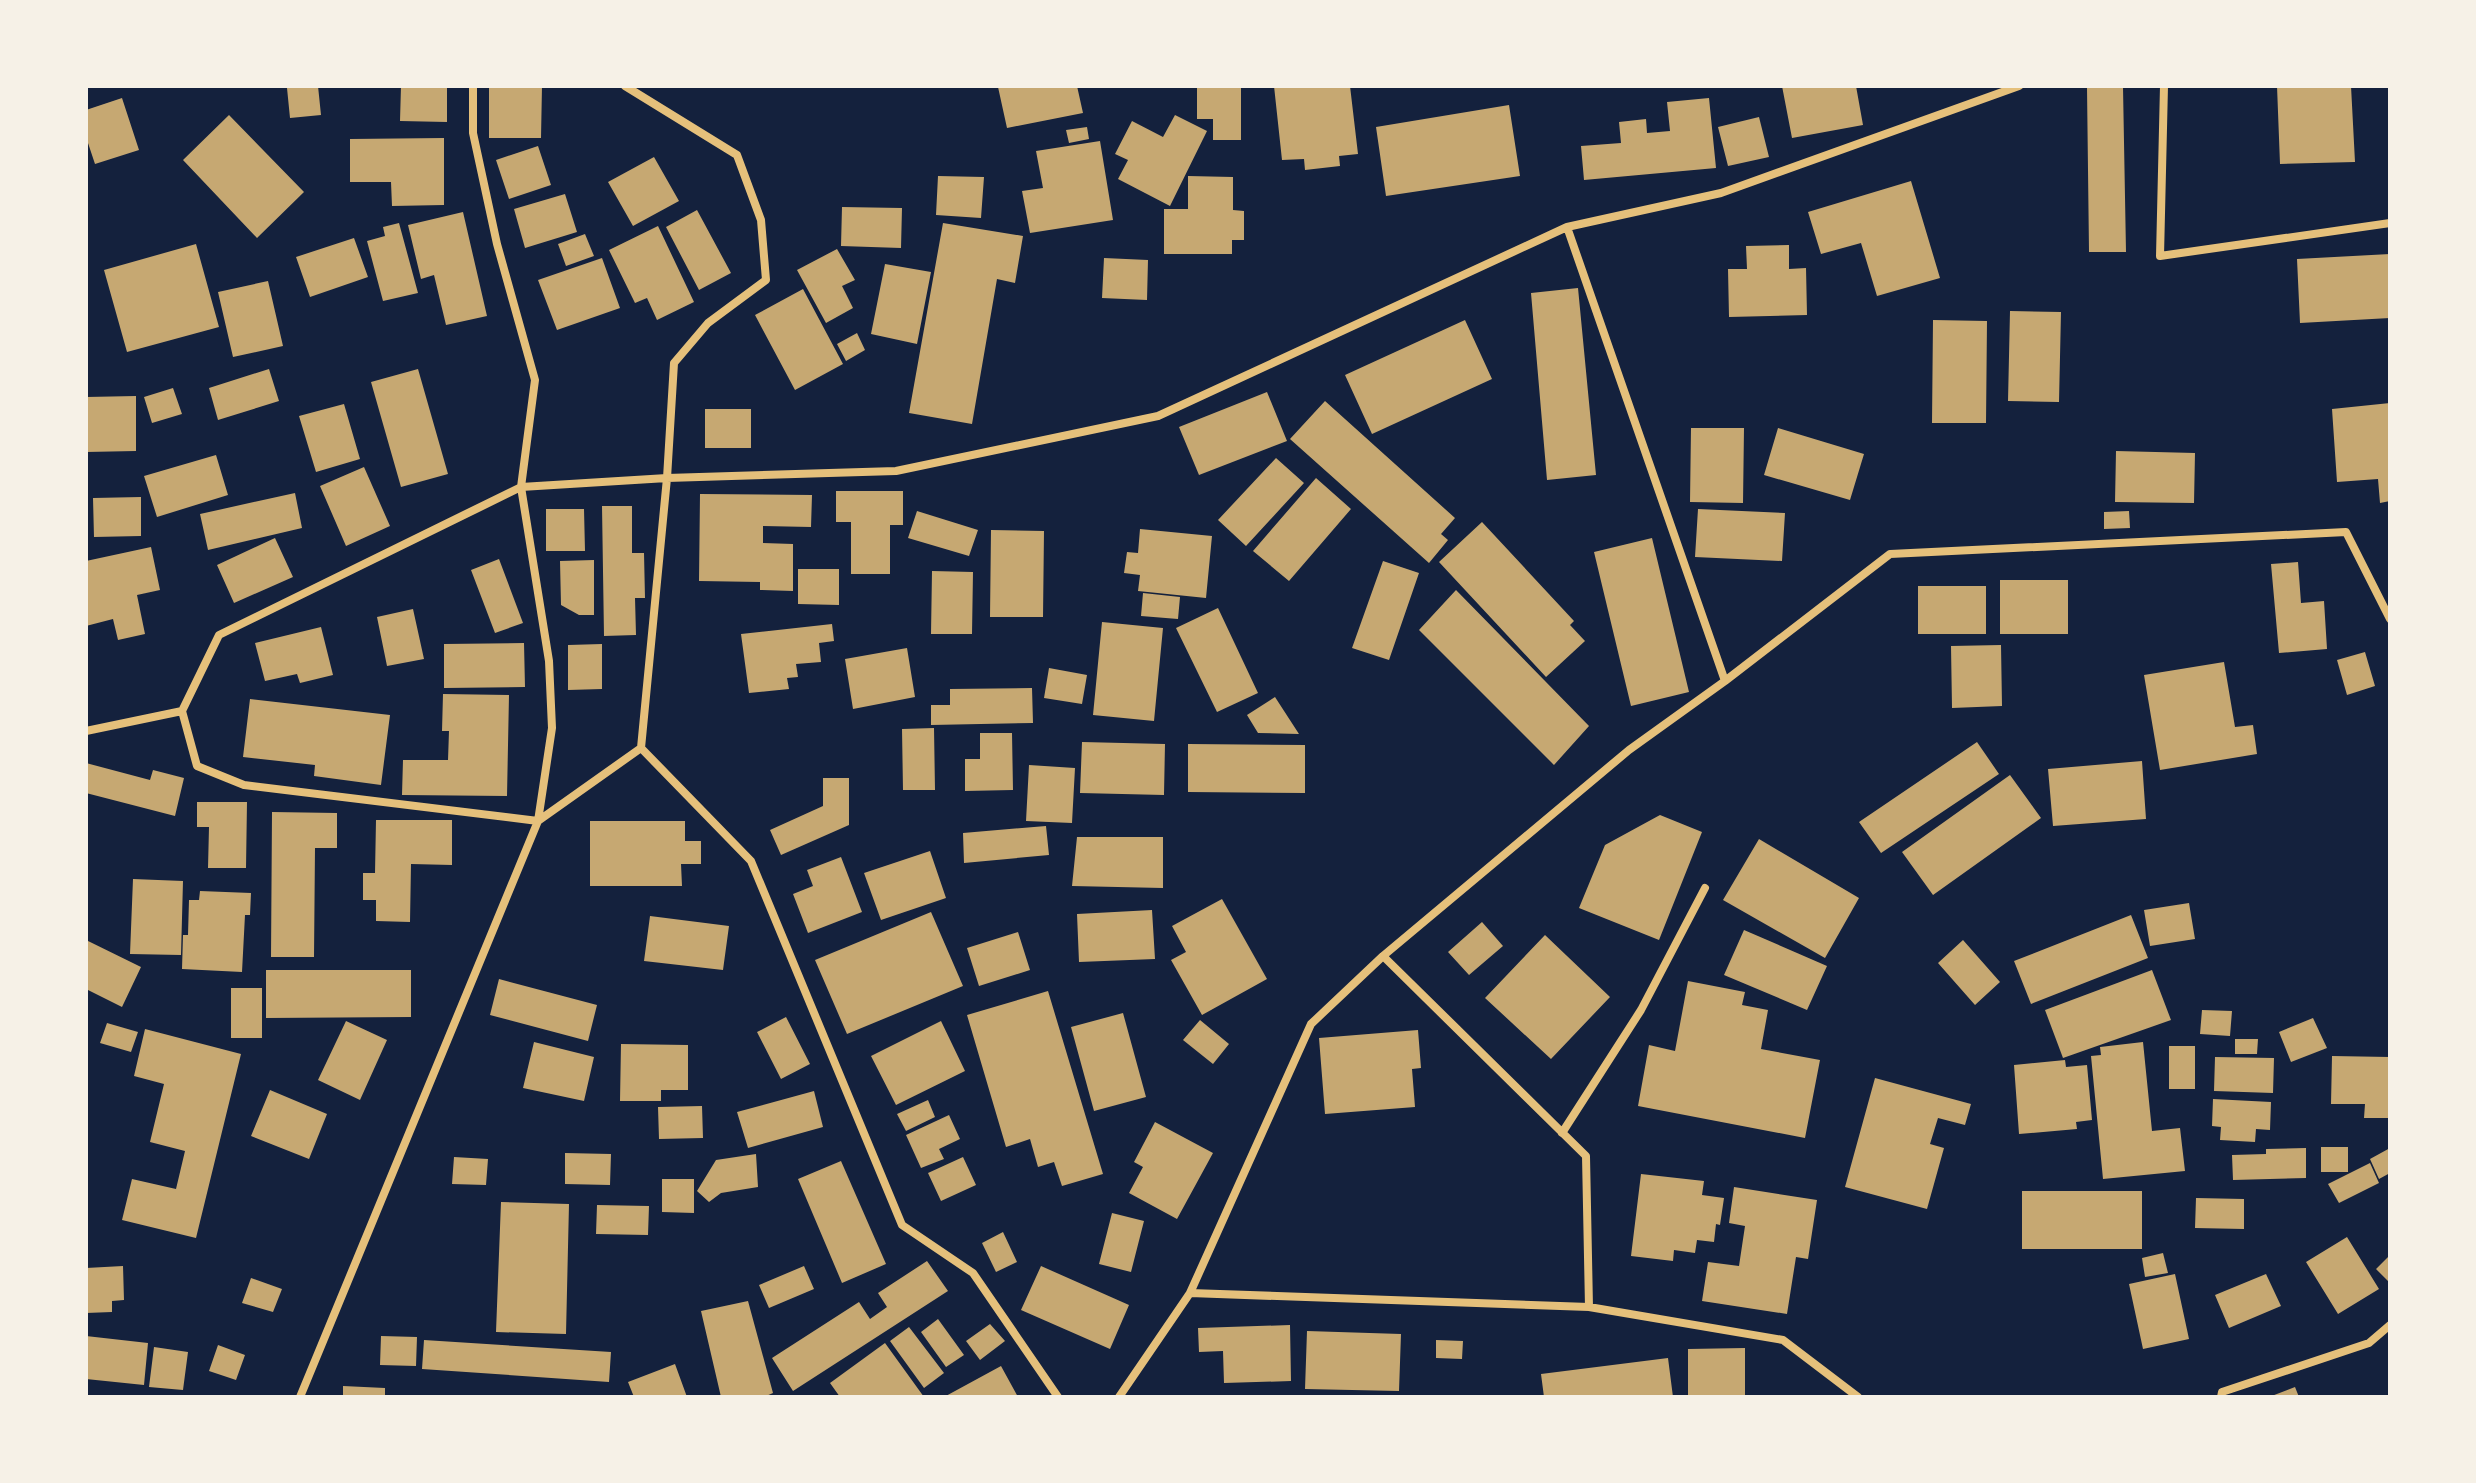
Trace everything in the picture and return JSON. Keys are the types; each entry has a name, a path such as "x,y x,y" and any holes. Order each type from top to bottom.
{"street":[{"path":"300,1397 538,821 552,728 549,661 521,487 535,380 497,244 473,133 473,86"},
{"path":"625,86 737,155 761,220 766,280 708,323 674,363 667,478 641,748 538,821 244,785 197,766 182,711 219,635 521,487 667,478 896,471 1158,416 1567,227 1721,193 2019,86"},
{"path":"2164,86 2160,256 2390,223"},
{"path":"1567,227 1725,681"},
{"path":"1119,1397 1190,1293 1311,1024 1383,956 1629,750 1725,681 1890,554 2346,532 2390,619"},
{"path":"86,731 182,711"},
{"path":"641,748 751,861 902,1225 973,1273 1058,1397"},
{"path":"1562,1133 1641,1010 1705,888"},
{"path":"1383,956 1586,1156 1589,1307"},
{"path":"1190,1293 1589,1307 1783,1340 1858,1397"},
{"path":"2221,1397 2222,1392 2369,1343 2390,1325"}],"building":[{"path":"318,86 321,115 290,118 287,88"},
{"path":"401,86 447,86 447,122 400,121"},
{"path":"489,86 542,86 541,138 489,138"},
{"path":"1077,86 1083,113 1007,128 998,87"},
{"path":"1197,86 1241,86 1241,140 1213,140 1213,119 1197,119"},
{"path":"1274,86 1350,86 1358,154 1339,156 1340,166 1305,170 1304,159 1282,160"},
{"path":"1782,86 1856,86 1863,125 1792,138"},
{"path":"2277,86 2351,86 2355,162 2280,164"},
{"path":"2123,87 2126,252 2089,252 2087,88"},
{"path":"122,98 139,150 95,164 86,137 86,110"},
{"path":"1709,98 1716,168 1584,180 1581,146 1621,143 1619,122 1646,119 1647,133 1670,131 1667,102"},
{"path":"1509,105 1520,176 1386,196 1376,127"},
{"path":"229,115 304,192 257,238 183,160"},
{"path":"1175,115 1207,131 1170,206 1118,179 1128,160 1115,154 1132,121 1163,137"},
{"path":"1759,117 1769,157 1728,166 1718,127"},
{"path":"1087,127 1089,139 1069,143 1066,130"},
{"path":"444,138 444,205 392,206 391,182 350,182 350,139"},
{"path":"1100,141 1113,220 1030,233 1022,191 1043,188 1036,151"},
{"path":"538,146 551,185 509,199 496,160"},
{"path":"654,157 679,201 633,226 608,182"},
{"path":"938,176 984,177 981,218 936,215"},
{"path":"1188,176 1233,177 1233,210 1244,211 1244,240 1232,240 1232,254 1164,254 1164,209 1188,209"},
{"path":"1911,181 1940,278 1877,296 1861,243 1821,254 1808,212"},
{"path":"565,194 577,232 525,248 514,209"},
{"path":"842,207 902,208 901,248 841,246"},
{"path":"697,210 731,273 699,290 666,227"},
{"path":"463,212 487,316 446,325 434,275 421,279 408,225"},
{"path":"399,223 418,293 383,301 367,241 385,236 383,227"},
{"path":"943,223 1023,236 1015,283 997,279 972,424 909,413"},
{"path":"658,226 694,302 657,320 647,298 635,303 609,250"},
{"path":"585,234 594,256 566,266 558,244"},
{"path":"354,238 368,277 310,297 296,257"},
{"path":"196,244 219,327 127,352 104,270"},
{"path":"1789,245 1789,269 1806,268 1807,315 1729,317 1728,269 1747,269 1746,246"},
{"path":"837,249 855,280 842,286 853,308 826,323 797,270"},
{"path":"2390,254 2390,318 2300,323 2297,259"},
{"path":"602,258 620,308 557,330 538,280"},
{"path":"1104,258 1148,260 1147,300 1102,298"},
{"path":"885,264 931,272 917,344 871,334"},
{"path":"268,281 283,346 233,357 218,292"},
{"path":"1578,288 1596,475 1547,480 1531,293"},
{"path":"803,289 843,364 795,390 755,315"},
{"path":"2010,311 2061,312 2059,402 2008,401"},
{"path":"1465,320 1492,379 1372,434 1345,375"},
{"path":"1933,320 1987,321 1986,423 1932,423"},
{"path":"857,333 865,350 846,361 837,344"},
{"path":"269,369 279,401 218,420 209,388"},
{"path":"418,369 448,474 401,487 371,382"},
{"path":"173,388 182,414 152,423 144,397"},
{"path":"1267,392 1287,441 1199,475 1179,427"},
{"path":"136,396 136,451 86,452 86,397"},
{"path":"1325,401 1455,518 1441,534 1448,540 1429,563 1290,439"},
{"path":"2390,403 2390,501 2380,503 2378,479 2337,482 2332,409"},
{"path":"344,404 360,459 316,472 299,416"},
{"path":"705,409 751,409 751,448 705,448"},
{"path":"1691,428 1744,428 1743,503 1690,502"},
{"path":"1778,428 1864,454 1850,500 1764,475"},
{"path":"2116,451 2195,453 2194,503 2115,502"},
{"path":"216,455 228,495 157,517 144,476"},
{"path":"1276,458 1304,483 1246,546 1218,520"},
{"path":"364,467 390,526 346,546 320,486"},
{"path":"1316,478 1351,509 1289,581 1253,551"},
{"path":"836,491 903,491 903,525 890,525 890,574 851,574 851,522 836,522"},
{"path":"295,493 302,528 208,550 200,514"},
{"path":"700,494 812,495 811,527 763,526 763,543 793,544 793,591 760,590 760,582 699,581"},
{"path":"141,497 141,536 94,537 93,498"},
{"path":"602,506 632,506 632,553 644,553 645,598 635,598 636,635 604,636"},
{"path":"546,509 584,509 585,551 546,551"},
{"path":"1698,509 1785,513 1782,561 1695,557"},
{"path":"917,511 978,530 969,556 908,538"},
{"path":"2129,511 2130,528 2104,529 2104,512"},
{"path":"1482,522 1574,621 1570,625 1585,641 1546,677 1439,562"},
{"path":"1140,529 1212,536 1206,598 1138,591 1140,575 1124,573 1127,552 1138,553"},
{"path":"991,530 1044,531 1043,617 990,617"},
{"path":"275,538 293,577 234,603 217,565"},
{"path":"1652,538 1689,692 1631,706 1594,552"},
{"path":"151,547 160,590 137,595 145,634 118,640 113,619 86,626 86,561"},
{"path":"499,559 523,623 495,633 471,570"},
{"path":"594,560 594,615 579,615 561,605 560,561"},
{"path":"1383,561 1419,573 1389,660 1352,648"},
{"path":"2298,562 2301,603 2324,601 2327,649 2279,653 2271,564"},
{"path":"798,569 839,569 839,605 798,604"},
{"path":"932,571 973,572 972,634 931,634"},
{"path":"2000,580 2068,580 2068,634 2000,634"},
{"path":"1918,586 1986,586 1986,634 1918,634"},
{"path":"1456,590 1589,726 1554,765 1419,630"},
{"path":"1143,593 1180,597 1178,619 1141,616"},
{"path":"1218,608 1258,693 1217,712 1176,628"},
{"path":"413,609 424,659 387,666 377,617"},
{"path":"1102,622 1163,628 1154,721 1093,715"},
{"path":"832,624 834,641 819,643 821,662 796,664 798,677 787,678 789,689 749,693 741,634"},
{"path":"321,627 333,675 300,683 297,674 265,681 255,643"},
{"path":"524,643 525,687 444,688 444,644"},
{"path":"602,644 602,689 568,690 568,645"},
{"path":"2001,645 2002,706 1952,708 1951,646"},
{"path":"907,648 915,697 853,709 845,659"},
{"path":"2365,652 2375,686 2347,695 2337,660"},
{"path":"2224,662 2235,727 2253,725 2257,754 2160,770 2144,675"},
{"path":"1049,668 1087,675 1082,704 1044,698"},
{"path":"1032,688 1033,723 931,725 931,705 950,705 950,689"},
{"path":"443,694 509,695 507,796 402,795 403,760 448,760 449,731 442,731"},
{"path":"1275,697 1299,734 1258,733 1247,715"},
{"path":"250,699 390,715 381,785 314,776 315,765 243,757"},
{"path":"934,728 935,790 903,790 902,729"},
{"path":"980,733 1012,733 1013,790 965,791 965,759 980,759"},
{"path":"1082,742 1165,744 1164,795 1080,793"},
{"path":"1977,742 1999,774 1881,853 1859,822"},
{"path":"1188,744 1305,745 1305,793 1188,792"},
{"path":"2142,761 2146,819 2053,826 2048,769"},
{"path":"86,763 150,780 153,770 184,778 175,816 86,793"},
{"path":"1029,765 1075,768 1072,823 1026,821"},
{"path":"2010,775 2041,818 1933,895 1902,852"},
{"path":"823,778 849,778 849,825 781,855 770,830 823,806"},
{"path":"197,802 247,802 246,868 208,868 209,827 197,827"},
{"path":"272,812 337,813 337,848 315,848 314,957 271,957"},
{"path":"1660,815 1702,832 1659,940 1579,908 1605,845"},
{"path":"376,820 452,820 452,865 411,864 410,922 376,921 376,900 363,900 363,873 375,873"},
{"path":"590,821 685,821 685,841 701,841 701,864 681,864 682,886 590,886"},
{"path":"1046,826 1049,855 964,863 963,833"},
{"path":"1077,837 1163,837 1163,888 1072,886"},
{"path":"1759,839 1859,898 1825,958 1723,900"},
{"path":"930,851 946,898 881,920 864,873"},
{"path":"841,857 862,912 808,933 793,894 813,886 807,870"},
{"path":"133,879 183,881 181,955 130,954"},
{"path":"200,891 251,893 250,915 245,915 242,972 182,969 183,935 188,935 189,900 199,900"},
{"path":"1222,899 1267,979 1202,1015 1171,960 1186,952 1172,926"},
{"path":"2189,903 2195,939 2150,946 2144,910"},
{"path":"1152,910 1155,959 1079,962 1077,914"},
{"path":"931,912 963,986 847,1034 815,960"},
{"path":"2131,915 2148,958 2031,1004 2014,961"},
{"path":"650,916 729,926 723,970 644,961"},
{"path":"1482,922 1503,946 1469,975 1448,952"},
{"path":"1744,930 1827,966 1807,1010 1724,975"},
{"path":"1018,932 1030,970 979,986 967,948"},
{"path":"1545,935 1610,997 1551,1059 1485,998"},
{"path":"86,940 141,967 122,1007 86,989"},
{"path":"1963,940 2000,982 1975,1005 1938,963"},
{"path":"266,970 411,970 411,1017 266,1018"},
{"path":"2152,970 2171,1020 2063,1058 2045,1010"},
{"path":"499,979 597,1005 588,1041 490,1015"},
{"path":"1688,981 1745,992 1742,1005 1768,1010 1761,1049 1820,1060 1805,1138 1638,1106 1649,1045 1675,1051"},
{"path":"231,988 262,988 262,1038 231,1038"},
{"path":"1048,991 1103,1174 1062,1186 1054,1162 1038,1167 1030,1139 1006,1147 967,1015"},
{"path":"2202,1010 2232,1011 2230,1036 2200,1034"},
{"path":"1123,1013 1146,1097 1094,1111 1071,1027"},
{"path":"786,1017 810,1064 781,1079 757,1032"},
{"path":"2313,1018 2327,1048 2291,1062 2279,1032"},
{"path":"1200,1020 1229,1044 1213,1064 1183,1040"},
{"path":"346,1021 387,1040 360,1100 318,1080"},
{"path":"941,1021 965,1071 896,1105 871,1056"},
{"path":"107,1023 138,1032 131,1052 100,1043"},
{"path":"145,1029 241,1054 196,1238 122,1220 132,1179 176,1189 185,1151 150,1142 164,1084 134,1076"},
{"path":"1418,1030 1421,1068 1412,1069 1415,1107 1325,1114 1319,1038"},
{"path":"2235,1039 2258,1039 2257,1054 2235,1054"},
{"path":"534,1042 594,1057 584,1101 523,1088"},
{"path":"2143,1042 2152,1131 2180,1128 2185,1171 2103,1179 2091,1056 2101,1055 2100,1047"},
{"path":"621,1044 688,1045 688,1090 661,1090 661,1101 620,1101"},
{"path":"2169,1046 2195,1046 2195,1089 2169,1089"},
{"path":"2332,1056 2390,1057 2390,1118 2364,1118 2365,1104 2331,1104"},
{"path":"2215,1057 2274,1058 2273,1093 2214,1091"},
{"path":"2065,1060 2066,1067 2087,1065 2092,1120 2076,1122 2077,1129 2019,1134 2014,1065"},
{"path":"1875,1078 1971,1104 1965,1125 1938,1118 1930,1144 1944,1148 1927,1209 1845,1187"},
{"path":"270,1090 327,1114 309,1159 251,1136"},
{"path":"814,1091 823,1127 748,1148 737,1112"},
{"path":"2213,1099 2271,1102 2270,1130 2256,1129 2255,1142 2220,1140 2221,1127 2212,1126"},
{"path":"928,1100 935,1117 906,1131 897,1114"},
{"path":"702,1106 703,1138 659,1139 658,1107"},
{"path":"949,1115 960,1139 939,1149 944,1159 921,1168 906,1135"},
{"path":"1155,1122 1213,1153 1177,1219 1129,1193 1143,1167 1134,1162"},
{"path":"2321,1147 2348,1147 2348,1172 2321,1172"},
{"path":"2306,1148 2306,1178 2233,1180 2232,1155 2266,1154 2266,1149"},
{"path":"2390,1148 2390,1173 2379,1179 2370,1159"},
{"path":"565,1153 611,1154 610,1185 565,1184"},
{"path":"756,1154 758,1187 721,1193 709,1202 697,1191 716,1160"},
{"path":"454,1157 488,1159 486,1185 452,1184"},
{"path":"963,1157 976,1185 941,1201 928,1173"},
{"path":"841,1161 886,1264 842,1283 798,1179"},
{"path":"2370,1163 2379,1183 2339,1203 2328,1184"},
{"path":"1641,1174 1704,1181 1702,1195 1724,1198 1714,1242 1697,1240 1695,1253 1674,1250 1673,1261 1631,1256"},
{"path":"662,1179 694,1179 694,1213 662,1212"},
{"path":"1734,1187 1817,1200 1808,1259 1796,1257 1787,1314 1702,1301 1708,1262 1739,1266 1745,1226 1729,1223"},
{"path":"2022,1191 2142,1191 2142,1249 2022,1249"},
{"path":"2196,1198 2244,1199 2244,1229 2195,1228"},
{"path":"501,1202 569,1204 566,1334 496,1332"},
{"path":"597,1205 649,1206 648,1235 596,1234"},
{"path":"1112,1213 1144,1221 1131,1272 1099,1264"},
{"path":"1003,1232 1017,1262 996,1272 982,1243"},
{"path":"2347,1237 2379,1289 2338,1314 2306,1262"},
{"path":"2163,1253 2168,1273 2145,1277 2142,1258"},
{"path":"2390,1255 2390,1283 2376,1269"},
{"path":"927,1261 948,1291 793,1391 772,1358 859,1302 870,1319 887,1307 878,1293"},
{"path":"123,1266 124,1300 112,1301 112,1312 86,1313 86,1268"},
{"path":"804,1266 814,1289 769,1308 759,1285"},
{"path":"1041,1266 1129,1305 1110,1349 1021,1310"},
{"path":"2175,1274 2189,1339 2143,1349 2129,1284"},
{"path":"2266,1274 2281,1306 2229,1328 2215,1295"},
{"path":"251,1278 282,1289 273,1312 242,1303"},
{"path":"748,1301 773,1393 764,1397 721,1397 701,1311"},
{"path":"938,1319 964,1355 946,1367 921,1332"},
{"path":"990,1324 1005,1341 980,1360 966,1341"},
{"path":"1290,1325 1291,1381 1224,1383 1223,1351 1199,1352 1198,1328"},
{"path":"909,1327 944,1373 924,1388 890,1341"},
{"path":"1307,1331 1401,1334 1399,1391 1305,1389"},
{"path":"86,1336 148,1343 144,1385 86,1379"},
{"path":"381,1336 417,1337 416,1366 380,1365"},
{"path":"424,1340 611,1352 609,1382 422,1369"},
{"path":"1436,1340 1463,1341 1462,1359 1436,1358"},
{"path":"885,1343 924,1397 840,1397 830,1383"},
{"path":"218,1345 245,1355 236,1380 209,1371"},
{"path":"154,1347 188,1352 183,1390 149,1387"},
{"path":"1745,1348 1745,1395 1688,1395 1688,1349"},
{"path":"1668,1358 1673,1397 1544,1397 1541,1374"},
{"path":"675,1364 687,1397 634,1397 628,1382"},
{"path":"1001,1366 1018,1397 944,1397"},
{"path":"343,1386 385,1388 385,1397 343,1397"},
{"path":"2295,1387 2299,1397 2269,1397"}]}
